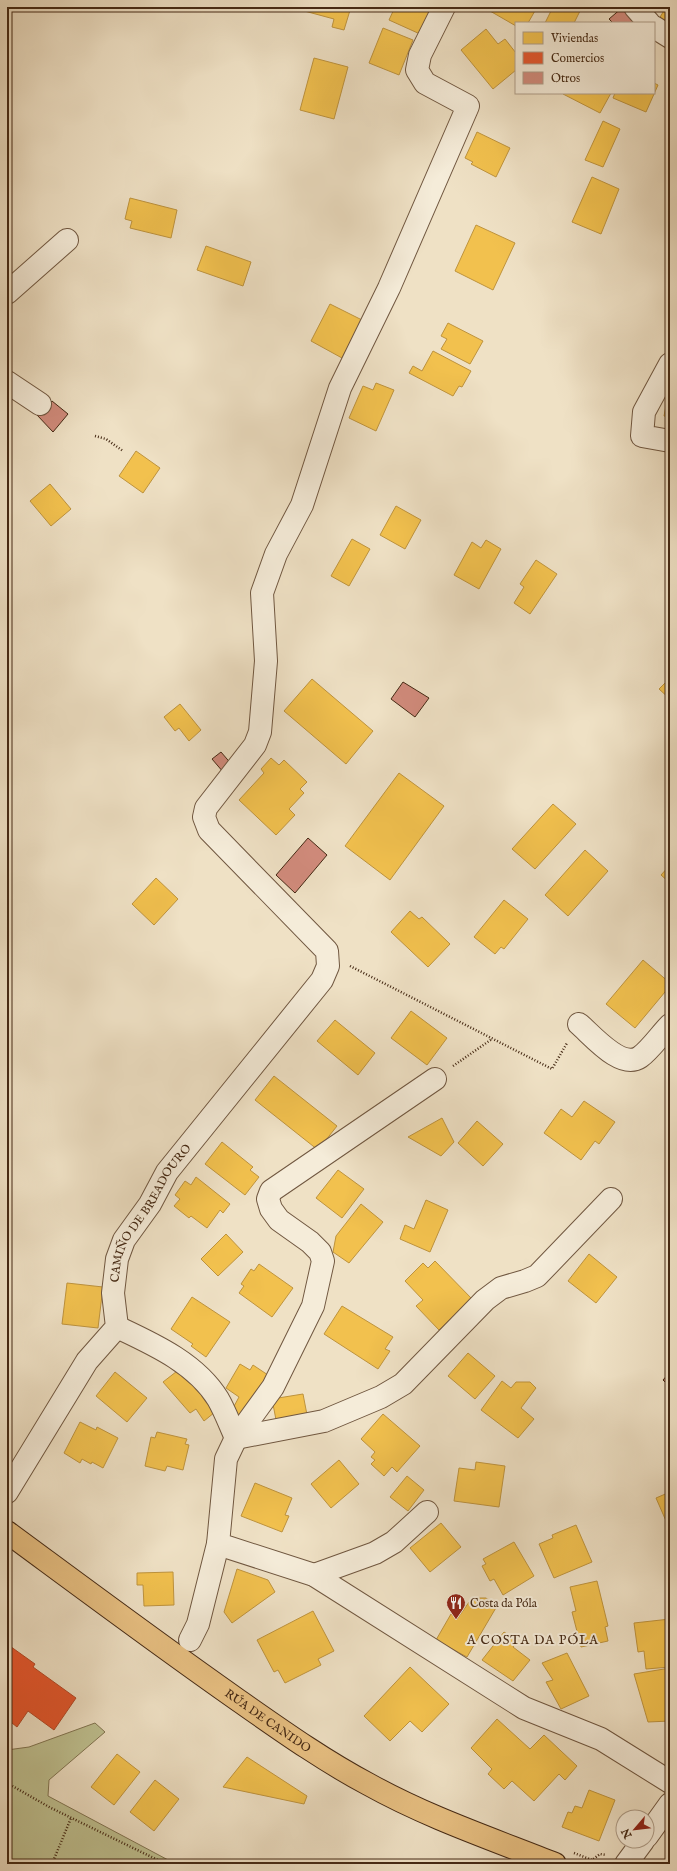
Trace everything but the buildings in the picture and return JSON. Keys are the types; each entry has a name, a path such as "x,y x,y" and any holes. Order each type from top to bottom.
{"main road":[{"name":"RÚA DE CANIDO","path":"7,1532 156,1643 306,1747 338,1767 369,1785 440,1819 563,1858"}],"street":[{"path":"328,958 209,830 204,817 206,808 256,745 260,732 266,661 262,593 276,554 302,505 340,388 390,288 468,106 425,83 417,70 420,55 444,7"},
{"path":"635,7 648,22"},
{"path":"655,28 670,38"},
{"path":"7,293 14,285 67,240"},
{"path":"670,364 644,412 642,436 670,441"},
{"path":"7,382 40,404"},
{"name":"CAMIÑO DE BREADOURO","path":"117,1327 113,1293 116,1259 124,1240 150,1204 167,1172 322,980 328,958"},
{"path":"579,1024 618,1058 630,1061 640,1057 670,1025"},
{"path":"190,1640 198,1624 218,1544 226,1459 236,1438 273,1386 313,1306 323,1261 320,1252 310,1242 279,1220 271,1209 268,1199 271,1191 435,1079"},
{"path":"236,1438 324,1421 382,1397 403,1384 485,1300 500,1288 526,1281 537,1276 610,1199"},
{"path":"7,1492 87,1361 117,1327 154,1345 182,1362 201,1378 218,1399 236,1438"},
{"path":"314,1575 375,1553 394,1542 427,1512"},
{"path":"218,1544 314,1575 524,1708 601,1739 670,1782"},
{"path":"655,1825 670,1804"},
{"path":"617,1860 632,1849"}],"path":[{"path":"95,436 106,439 123,451"},
{"path":"328,958 343,962 552,1069 579,1024"},
{"path":"435,1079 492,1039"},
{"path":"7,1784 71,1818 166,1864"},
{"path":"52,1864 71,1818"},
{"path":"563,1858 592,1860 600,1854 617,1860"}],"green space":[{"path":"95,1723 105,1732 49,1780 48,1796 170,1861 183,1864 7,1864 7,1750 29,1747"}],"place":[{"name":"Costa da Póla","path":"456,1620"}],"district":[{"name":"A COSTA DA PÓLA","path":"533,1640"}]}
